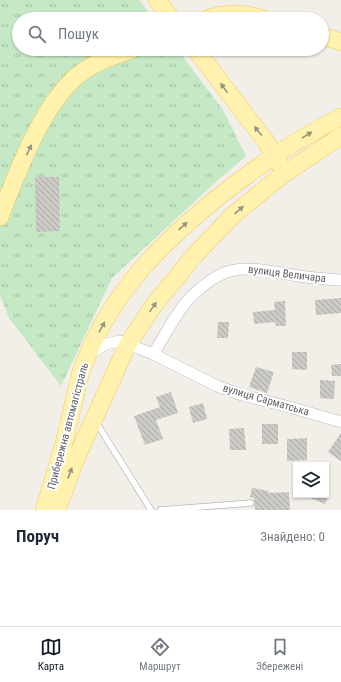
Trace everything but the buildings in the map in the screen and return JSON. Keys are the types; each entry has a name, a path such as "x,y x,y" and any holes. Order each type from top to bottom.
{"main road":[{"path":"157,0 166,12"},
{"path":"329,38 341,42"},
{"path":"0,217 12,185 34,139 63,90 77,75 114,56"},
{"path":"200,56 275,155 281,168 281,176"},
{"name":"Прибережна автомагістраль","path":"44,510 55,478 81,372 87,355 114,305 140,270 169,239 254,168 315,130 341,117"},
{"name":"Прибережна автомагістраль","path":"57,510 75,461 128,344 154,305 194,256 232,216 281,176 341,136"}],"street":[{"name":"вулиця Величара","path":"153,354 187,301 217,276 240,268 260,268 294,275 341,280"},
{"path":"87,355 114,342 128,344"},
{"name":"вулиця Сарматська","path":"128,344 153,354 217,386 242,395 341,422"}],"lane":[{"path":"94,418 151,510"},
{"path":"160,510 234,507 251,503"}],"green space":[{"path":"0,0 139,0 148,12 12,12 12,56 182,56 223,110 246,156 112,278 61,386 9,318 0,295"}]}
